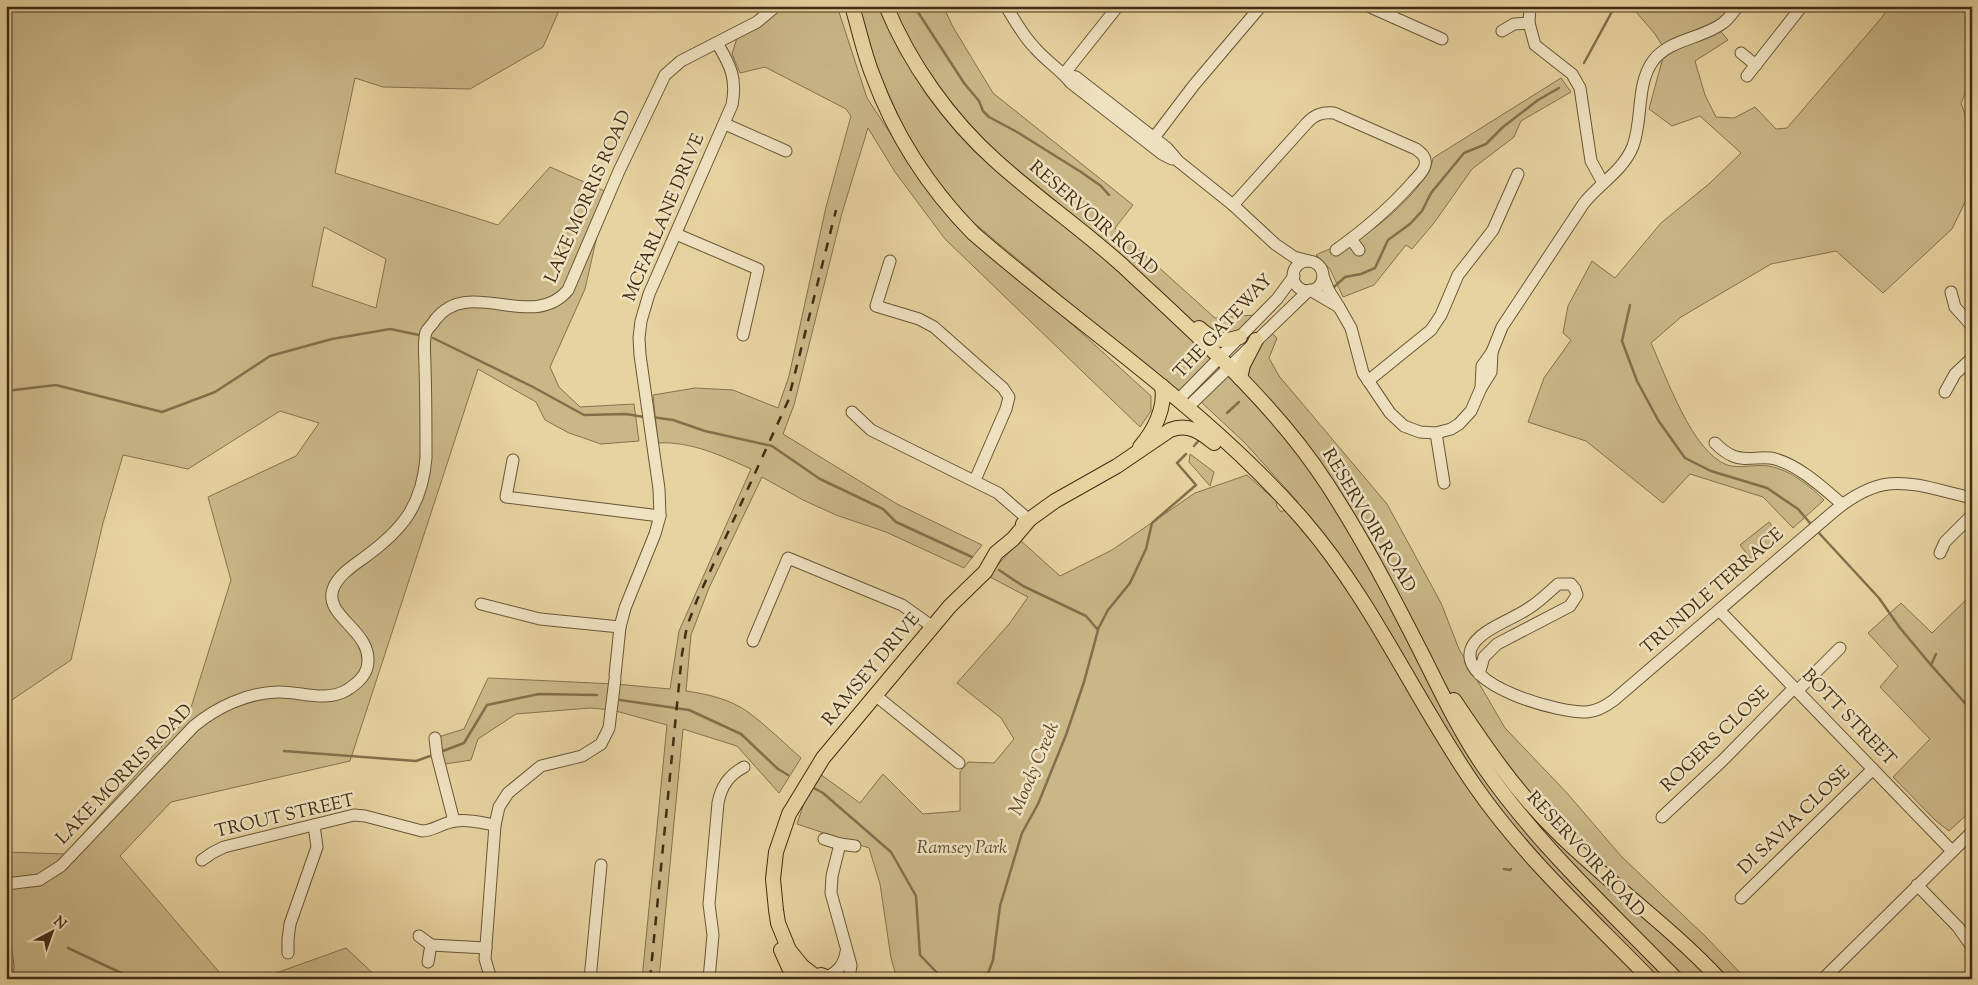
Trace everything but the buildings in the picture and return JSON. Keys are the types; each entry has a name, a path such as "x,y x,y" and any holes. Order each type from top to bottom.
{"main road":[{"path":"843,6 865,78 877,104 943,200 973,233 1183,404 1264,477 1303,520 1336,562 1361,599 1472,781 1496,815 1642,979"},
{"path":"852,6 872,74 901,138"},
{"name":"RESERVOIR ROAD","path":"886,6 904,43 918,66 958,123 998,163 1123,266 1240,378 1296,441 1325,480 1373,561 1470,746 1522,818 1676,979"},
{"path":"1123,266 1149,281 1211,338 1229,341 1240,337"},
{"path":"1240,378 1243,365 1256,340"},
{"name":"RAMSEY DRIVE","path":"1129,458 1143,443 1161,411 1162,386"},
{"name":"RAMSEY DRIVE","path":"820,977 795,959 782,936 776,910 773,880 776,852 783,826 797,799 823,758 950,606 985,572 996,553 1013,539 1029,520 1056,501 1104,474 1170,430 1183,427 1200,431 1239,463 1264,477"},
{"path":"1415,641 1486,748 1531,804 1580,854 1647,911 1719,979"},
{"name":"RAMSEY DRIVE","path":"794,979 769,916 766,889 768,856 772,835 787,800 799,781 823,758"},
{"path":"1551,876 1650,979"}],"street":[{"name":"LAKE MORRIS ROAD","path":"6,884 39,880 61,866 210,712 251,695 278,692 323,697 346,691 359,681 365,674 368,650 359,635 336,610 332,599 333,590 349,569 376,549 400,527 415,506 425,477 426,332 440,314 453,306 469,302 502,303 523,308 538,308 561,299 568,290 619,171 665,75 681,62 757,22 776,6"},
{"path":"1006,6 1034,47 1064,74 1076,77 1152,141 1167,148 1178,161 1233,205 1275,244 1294,257 1318,264 1329,291 1350,328 1359,362 1368,381 1397,420 1413,430 1436,433 1451,429 1471,411 1481,388 1482,366 1492,352 1497,337 1509,317 1584,203 1623,164 1634,144 1638,130 1645,76 1654,60 1671,46 1724,23 1738,6"},
{"path":"1064,74 1118,6"},
{"path":"1152,141 1198,80 1261,6"},
{"path":"1368,6 1442,39"},
{"path":"1530,6 1530,22 1535,45 1572,74 1580,88 1591,161 1603,183"},
{"path":"1747,76 1802,6"},
{"path":"1502,31 1514,24 1530,22"},
{"name":"MCFARLANE DRIVE","path":"491,979 486,967 486,948 495,825 499,807 508,793 542,766 582,756 601,744 610,728 620,627 625,608 655,534 660,516 660,502 640,355 641,321 649,294 725,124 735,90 729,61 718,43"},
{"path":"1741,53 1756,65"},
{"path":"1233,205 1312,117 1326,112 1334,112 1416,150 1425,158 1425,165 1421,172 1394,204 1336,250"},
{"path":"725,124 786,151"},
{"path":"1368,381 1431,330 1441,315 1458,275 1493,230 1518,174"},
{"path":"676,234 758,269 743,335"},
{"path":"1351,239 1359,250"},
{"path":"1275,244 1294,275 1296,284 1338,307"},
{"path":"890,261 876,306 919,319 934,327 1003,388 1008,397 1006,408 975,480"},
{"path":"1294,275 1300,263 1309,261"},
{"name":"THE GATEWAY","path":"1224,362 1240,337 1277,299 1294,275"},
{"path":"1309,290 1321,284 1323,276"},
{"name":"THE GATEWAY","path":"1183,404 1224,362 1256,340 1309,290"},
{"path":"1951,292 1955,307 1972,326"},
{"path":"1945,392 1955,374 1972,358"},
{"path":"852,412 871,430 975,480 1008,500 1029,520"},
{"path":"1436,433 1444,482"},
{"path":"1715,443 1727,453 1739,458 1770,458 1784,462 1811,479 1842,504"},
{"path":"513,460 506,497 660,516"},
{"name":"TRUNDLE TERRACE","path":"1479,674 1495,687 1552,706 1577,712 1599,710 1614,700 1842,504 1866,489 1893,482 1906,483 1972,498"},
{"path":"1940,553 1945,542 1972,515"},
{"path":"753,641 788,558 902,605 933,627"},
{"path":"1558,584 1571,584 1577,595 1570,606 1497,644 1484,657 1479,674 1469,656 1471,649 1480,637 1528,610 1558,584"},
{"path":"481,604 540,618 620,627"},
{"name":"BOTT STREET","path":"1719,610 1952,851"},
{"name":"ROGERS CLOSE","path":"1662,817 1840,648"},
{"path":"874,695 959,764"},
{"path":"435,738 437,755 454,821"},
{"path":"709,979 713,935 709,904 718,803 721,791 729,777 744,767"},
{"name":"DI SAVIA CLOSE","path":"1741,898 1873,769"},
{"name":"TROUT STREET","path":"202,860 220,849 359,815 422,831 435,829 454,821 495,825"},
{"path":"288,953 288,933 317,847 314,825"},
{"path":"1824,976 1972,832"},
{"path":"824,839 855,846"},
{"path":"840,844 832,876 831,893 851,966 849,979"},
{"path":"590,979 601,865"},
{"path":"1917,885 1958,927 1972,947"},
{"path":"418,936 431,945 486,948"},
{"path":"428,962 431,945"},
{"path":"6,951 8,967 6,973"},
{"path":"820,977 842,965 846,952"}],"green space":[{"path":"6,6 561,6 543,47 470,89 383,87 355,78 335,173 498,225 550,167 607,192 585,289 550,367 559,387 580,407 634,404 639,441 601,444 569,433 545,420 536,402 478,369 350,761 171,802 120,856 225,979 6,979 6,852 65,854 188,717 231,580 208,497 296,456 319,423 280,411 188,469 123,455 103,523 71,660 6,704","holes":["324,227 386,259 376,308 312,286"]},
{"path":"778,6 837,6 867,98 932,197 1151,396 1151,411 1140,427 945,239 895,172 868,128 842,213 794,405 783,434 897,504 982,545 964,568 886,532 836,515 803,500 762,477 709,588 691,635 686,691 718,698 741,707 801,758 779,793 737,746 683,729 659,979 642,979 667,725 612,710 590,708 516,714 478,739 471,760 439,765 435,738 464,729 488,678 615,684 670,689 679,631 751,469 694,447 682,444 658,443 653,395 695,388 733,390 778,408 789,376 826,207 851,116 846,109 765,67 740,73 732,54 737,38"},
{"path":"860,6 943,6 953,27 993,93 1133,205 1115,228 1215,318 1254,315 1181,393 1108,335 967,217 914,151 867,46"},
{"path":"1631,6 1738,6 1717,27 1728,40 1695,61 1705,95 1716,117 1734,118 1755,107 1776,129 1787,128 1883,16 1889,6 1972,6 1972,78 1961,103 1972,134 1972,187 1952,229 1883,293 1836,251 1771,264 1681,317 1651,343 1682,412 1702,445 1714,457 1732,466 1769,466 1777,468 1806,484 1824,500 1793,528 1763,497 1690,474 1663,503 1586,441 1528,422 1544,378 1571,340 1563,333 1568,306 1592,261 1615,278 1661,223 1710,183 1741,153 1700,116 1672,126 1649,109 1665,50 1655,34"},
{"path":"1561,78 1571,92 1521,121 1514,137 1472,169 1434,223 1412,249 1406,245 1374,285 1343,297 1330,269 1316,255 1374,229 1406,201 1416,189 1424,178 1433,158"},
{"name":"Ramsey Park","path":"1269,330 1277,338 1269,358 1279,376 1387,504 1441,603 1459,649 1505,728 1567,793 1621,856 1706,937 1746,979 897,979 891,958 880,884 869,848 797,824 805,800 820,774 860,803 883,774 923,814 960,811 960,772 968,762 994,763 1014,739 1001,718 957,683 1010,623 1028,597 988,576 1020,540 1060,576 1112,550 1195,493 1247,475 1276,501 1277,507 1281,512 1298,502 1245,443 1200,401"},
{"path":"1190,454 1214,472 1210,486 1189,462"},
{"path":"1769,522 1781,537 1752,560 1740,545"},
{"path":"1972,594 1972,810 1949,831 1935,820 1893,777 1930,739 1880,687 1898,666 1868,633 1901,603 1932,633"},
{"path":"346,948 379,979 259,979"}],"waterway":[{"path":"914,6 964,83 989,117 1081,172 1101,186 1109,195"},
{"path":"1584,63 1615,6"},
{"path":"1334,287 1345,277 1361,274 1375,268 1388,240 1410,224 1422,211 1431,193 1464,153 1486,144 1503,127 1538,100 1559,88"},
{"path":"1630,305 1622,341 1637,381 1658,420 1685,458 1711,471 1767,488 1798,509 1810,523"},
{"path":"6,391 56,385 162,412 215,392 270,356 332,339 390,329 419,335"},
{"path":"433,338 533,387 584,415 626,414 644,417"},
{"path":"1227,413 1239,402"},
{"path":"652,417 673,420 705,431 772,446 820,479 883,509 896,522 972,557"},
{"path":"1194,446 1200,439"},
{"path":"1098,629 1108,610 1130,583 1146,549 1152,523 1196,485 1177,463 1186,454"},
{"path":"1819,533 1879,598 1900,628 1931,665"},
{"name":"Moody Creek","path":"986,979 993,960 1000,906 1022,833 1038,804 1066,735 1084,682 1098,630 1086,616 1023,586 999,570"},
{"path":"1936,654 1931,665 1972,711"},
{"path":"443,751 464,743 487,705 539,694 597,695"},
{"path":"620,700 689,710 741,734 778,769 788,775"},
{"path":"284,751 416,761 430,756"},
{"path":"812,787 823,793 891,852 916,896 920,955 943,979"},
{"path":"1504,869 1511,869"},
{"path":"68,948 134,979"}],"railway":[{"path":"650,979 682,654 687,626 697,600 788,401 836,210"}]}
